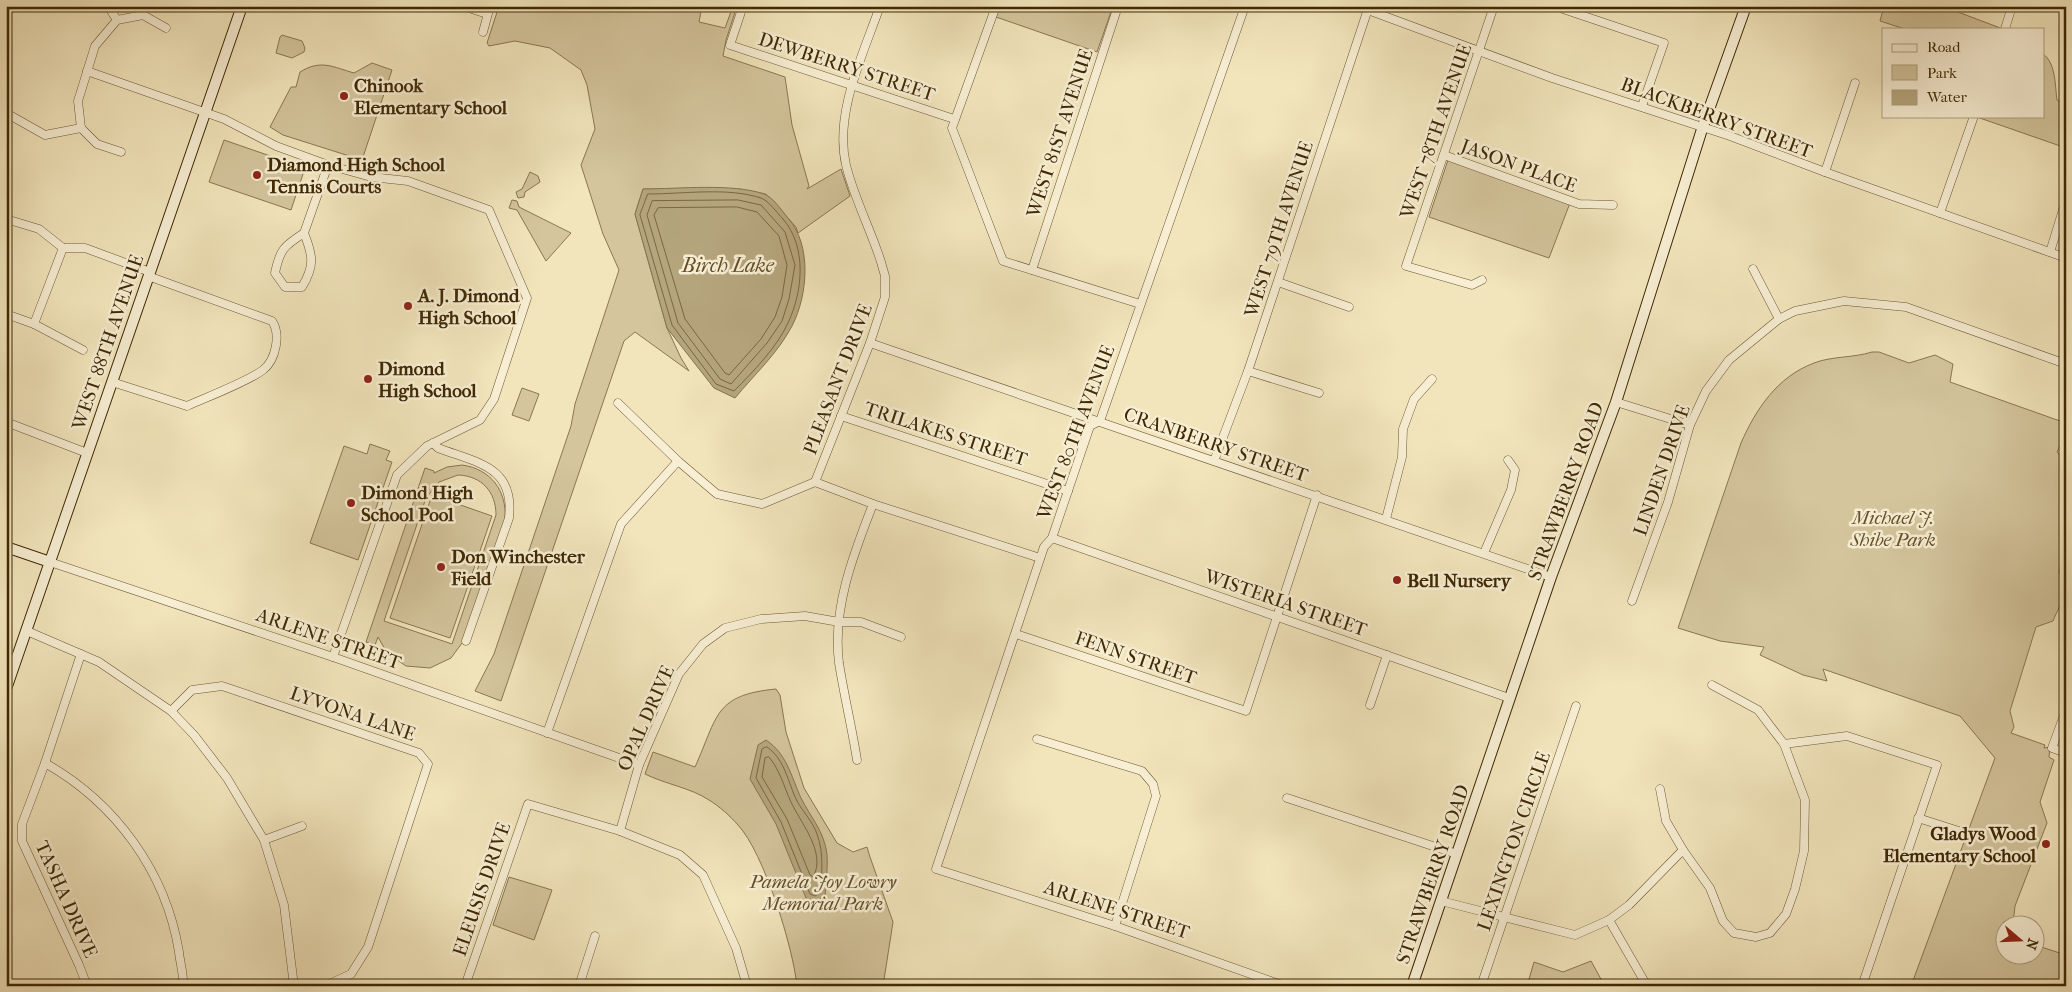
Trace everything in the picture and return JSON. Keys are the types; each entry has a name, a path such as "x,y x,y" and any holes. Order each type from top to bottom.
{"street":[{"path":"108,6 117,20"},
{"name":"WEST 88TH AVENUE","path":"6,689 242,6"},
{"path":"463,6 488,10 483,32"},
{"name":"DEWBERRY STREET","path":"743,6 730,45 954,119"},
{"name":"PLEASANT DRIVE","path":"816,482 870,343 885,297 885,276 873,235 847,166 843,147 845,123 853,85 880,6"},
{"path":"996,6 952,128 958,148 1003,261 1140,304"},
{"name":"WEST 81ST AVENUE","path":"1032,270 1118,6"},
{"name":"WEST 80TH AVENUE","path":"936,869 1040,558 1044,547 1052,538 1090,426 1100,421 1245,6"},
{"name":"BLACKBERRY STREET","path":"1357,6 1368,8 1552,78 1703,126 1825,172 2066,258"},
{"name":"WEST 78TH AVENUE","path":"1482,280 1472,285 1406,266 1494,6"},
{"name":"STRAWBERRY ROAD","path":"1412,986 1551,577 1616,402 1703,126 1746,6"},
{"path":"2005,28 2012,6"},
{"name":"WEST 79TH AVENUE","path":"1214,461 1248,371 1368,8"},
{"path":"1563,9 1664,43 1642,106"},
{"path":"121,152 97,144 81,128 78,101 95,46 117,20 143,15 166,28"},
{"path":"87,71 224,119 276,146 328,165 371,176 408,181 489,210 528,298 494,399 480,420 427,446 397,475 333,657"},
{"path":"1825,172 1855,82"},
{"path":"6,113 45,135 81,128"},
{"path":"1940,213 1973,118"},
{"name":"JASON PLACE","path":"1444,155 1579,204 1613,205"},
{"path":"304,233 312,253 311,272 302,287 285,287 275,273 279,255 286,244 304,233 328,165"},
{"path":"2050,252 2066,200"},
{"path":"6,219 39,229 63,248 85,248 272,321 277,328 277,341 270,360 261,371 186,406 112,382"},
{"path":"34,324 63,248"},
{"path":"1753,269 1779,319"},
{"path":"1278,282 1349,307"},
{"name":"LINDEN DRIVE","path":"1632,601 1668,502 1690,425 1706,391 1728,360 1779,319 1795,311 1844,301 1906,307 2066,364"},
{"path":"6,314 34,324 83,350"},
{"name":"CRANBERRY STREET","path":"870,343 1317,495 1551,577"},
{"path":"1248,371 1319,393"},
{"path":"1386,519 1402,457 1403,429 1414,399 1432,378"},
{"path":"1616,402 1690,425"},
{"path":"618,403 678,461 718,494 762,504 816,482 873,504 1040,558"},
{"name":"TRILAKES STREET","path":"841,416 1068,491"},
{"path":"6,422 87,453"},
{"path":"433,443 438,448 495,470 505,482 511,500 509,518 466,641"},
{"path":"1484,553 1511,490 1515,470 1508,460"},
{"path":"547,733 621,524 678,461"},
{"path":"1276,615 1317,495"},
{"path":"857,760 839,662 839,622 851,564 873,504"},
{"name":"WISTERIA STREET","path":"1052,538 1509,698"},
{"name":"ARLENE STREET","path":"6,547 333,657 639,765"},
{"name":"FENN STREET","path":"1016,634 1246,711 1276,615"},
{"name":"OPAL DRIVE","path":"620,831 639,765 679,674 703,644 726,628 761,619 805,616 839,622 861,622 901,637"},
{"path":"27,631 106,667 171,711 194,735 227,778 264,840 284,905 294,986 310,986"},
{"name":"TASHA DRIVE","path":"81,654 45,763 22,824 22,841 79,964 87,986"},
{"path":"1370,705 1387,655"},
{"path":"1660,789 1666,821 1683,850 1710,888 1723,921 1734,933 1756,936 1770,933 1786,914 1795,889 1804,852 1805,800 1784,744 1758,710 1712,685"},
{"name":"LYVONA LANE","path":"171,711 192,690 222,686 418,753 428,764 368,947 351,974 325,986"},
{"name":"LEXINGTON CIRCLE","path":"1481,986 1576,706"},
{"path":"2066,710 2052,748 2066,753"},
{"path":"1784,744 1848,736 1937,765 1862,986"},
{"path":"1037,738 1142,771 1152,784 1156,796 1115,926"},
{"path":"45,763 65,775 95,798 144,856 163,892 175,930 183,986"},
{"path":"1287,798 1456,854"},
{"name":"ELEUSIS DRIVE","path":"465,986 528,804 620,831"},
{"path":"1918,818 1964,833"},
{"path":"264,840 302,826"},
{"path":"620,831 680,854 703,875 736,948 747,986"},
{"path":"1441,901 1575,935 1609,920 1629,905 1683,850"},
{"name":"ARLENE STREET","path":"936,869 1115,926 1285,986"},
{"path":"1609,920 1648,986"},
{"path":"579,986 595,936"}],"green space":[{"path":"499,6 655,6 657,8 660,6 702,6 699,22 725,28 733,6 737,6 723,56 785,77 792,125 809,186 807,189 841,169 850,196 798,233 796,227 766,194 739,189 643,189 635,214 667,328 689,371 635,332 624,341 501,701 475,691 494,654 571,426 575,404 619,270 603,234 581,165 595,129 587,85 581,70 550,48 515,41 489,46 487,43"},
{"path":"1000,6 1113,6 1097,52 996,17"},
{"path":"1884,6 1942,6 2000,28 1902,28 1880,21"},
{"path":"282,35 302,41 305,48 304,52 292,58 276,53"},
{"path":"2044,55 2053,69 2057,100 2066,106 2066,148 1980,118 2044,118"},
{"path":"372,63 392,70 362,160 283,135 270,127 291,87 296,87 300,72 314,66 327,65 354,73"},
{"name":"Diamond High School Tennis Courts","path":"224,140 305,168 291,210 209,182"},
{"path":"1448,160 1570,203 1549,258 1429,217"},
{"path":"530,172 538,176 540,182 525,192 524,197 518,198 516,192 522,189"},
{"path":"512,200 517,201 519,207 571,233 546,261 517,210 509,208"},
{"name":"Michael J. Shibe Park","path":"1879,352 1909,363 1935,355 1953,364 1950,382 2060,421 2066,419 2066,433 2057,452 2066,461 2066,539 2059,572 2065,585 2065,591 2053,621 2036,627 2010,711 2014,727 2011,733 2045,745 2044,748 2050,747 2049,757 2054,760 2040,802 2047,823 2015,906 2014,914 1994,914 1994,964 2044,964 2044,948 2066,955 2066,986 1911,986 1995,758 1960,716 1823,669 1827,681 1803,675 1760,655 1764,647 1720,641 1678,628 1741,443 1761,406 1779,386 1801,369 1821,361"},
{"path":"522,388 539,394 529,421 512,415"},
{"name":"Dimond High School Pool","path":"370,444 390,451 386,460 392,462 358,560 310,543 344,446 367,454"},
{"path":"462,465 472,467 489,476 500,491 503,499 505,519 465,639 451,658 430,668 406,666 387,653 378,637 375,645 366,642 425,468 434,471 434,473 447,467","holes":["458,475 467,476 481,482 490,492 496,515 452,644 384,621 426,498 439,482"]},
{"name":"Don Winchester Field","path":"432,495 492,516 450,638 390,618"},
{"name":"Pamela Joy Lowry Memorial Park","path":"776,689 780,695 786,732 804,788 837,843 853,852 867,847 893,922 883,986 797,986 790,948 776,901 758,856 748,838 731,818 709,800 694,792 645,774 653,752 695,767 714,721 729,703 756,692"},
{"path":"509,877 552,890 534,940 493,925"},
{"path":"1591,961 1602,981 1601,986 1596,986 1588,980 1527,986 1534,962 1563,972"}],"water":[{"name":"Birch Lake","path":"705,187 737,189 764,194 771,198 796,229 801,242 805,270 802,300 797,314 780,345 735,398 714,388 667,328 635,214 643,189"},
{"path":"766,740 784,759 801,798 823,838 827,854 825,896 815,903 806,898 776,824 750,779 758,745"}],"place":[{"name":"Chinook Elementary School","path":"344,96"},
{"name":"Diamond High School Tennis Courts","path":"257,175"},
{"name":"A. J. Dimond High School","path":"408,306"},
{"name":"Dimond High School","path":"368,379"},
{"name":"Dimond High School Pool","path":"351,503"},
{"name":"Don Winchester Field","path":"441,567"},
{"name":"Bell Nursery","path":"1397,580"},
{"name":"Gladys Wood Elementary School","path":"2046,844"}]}
